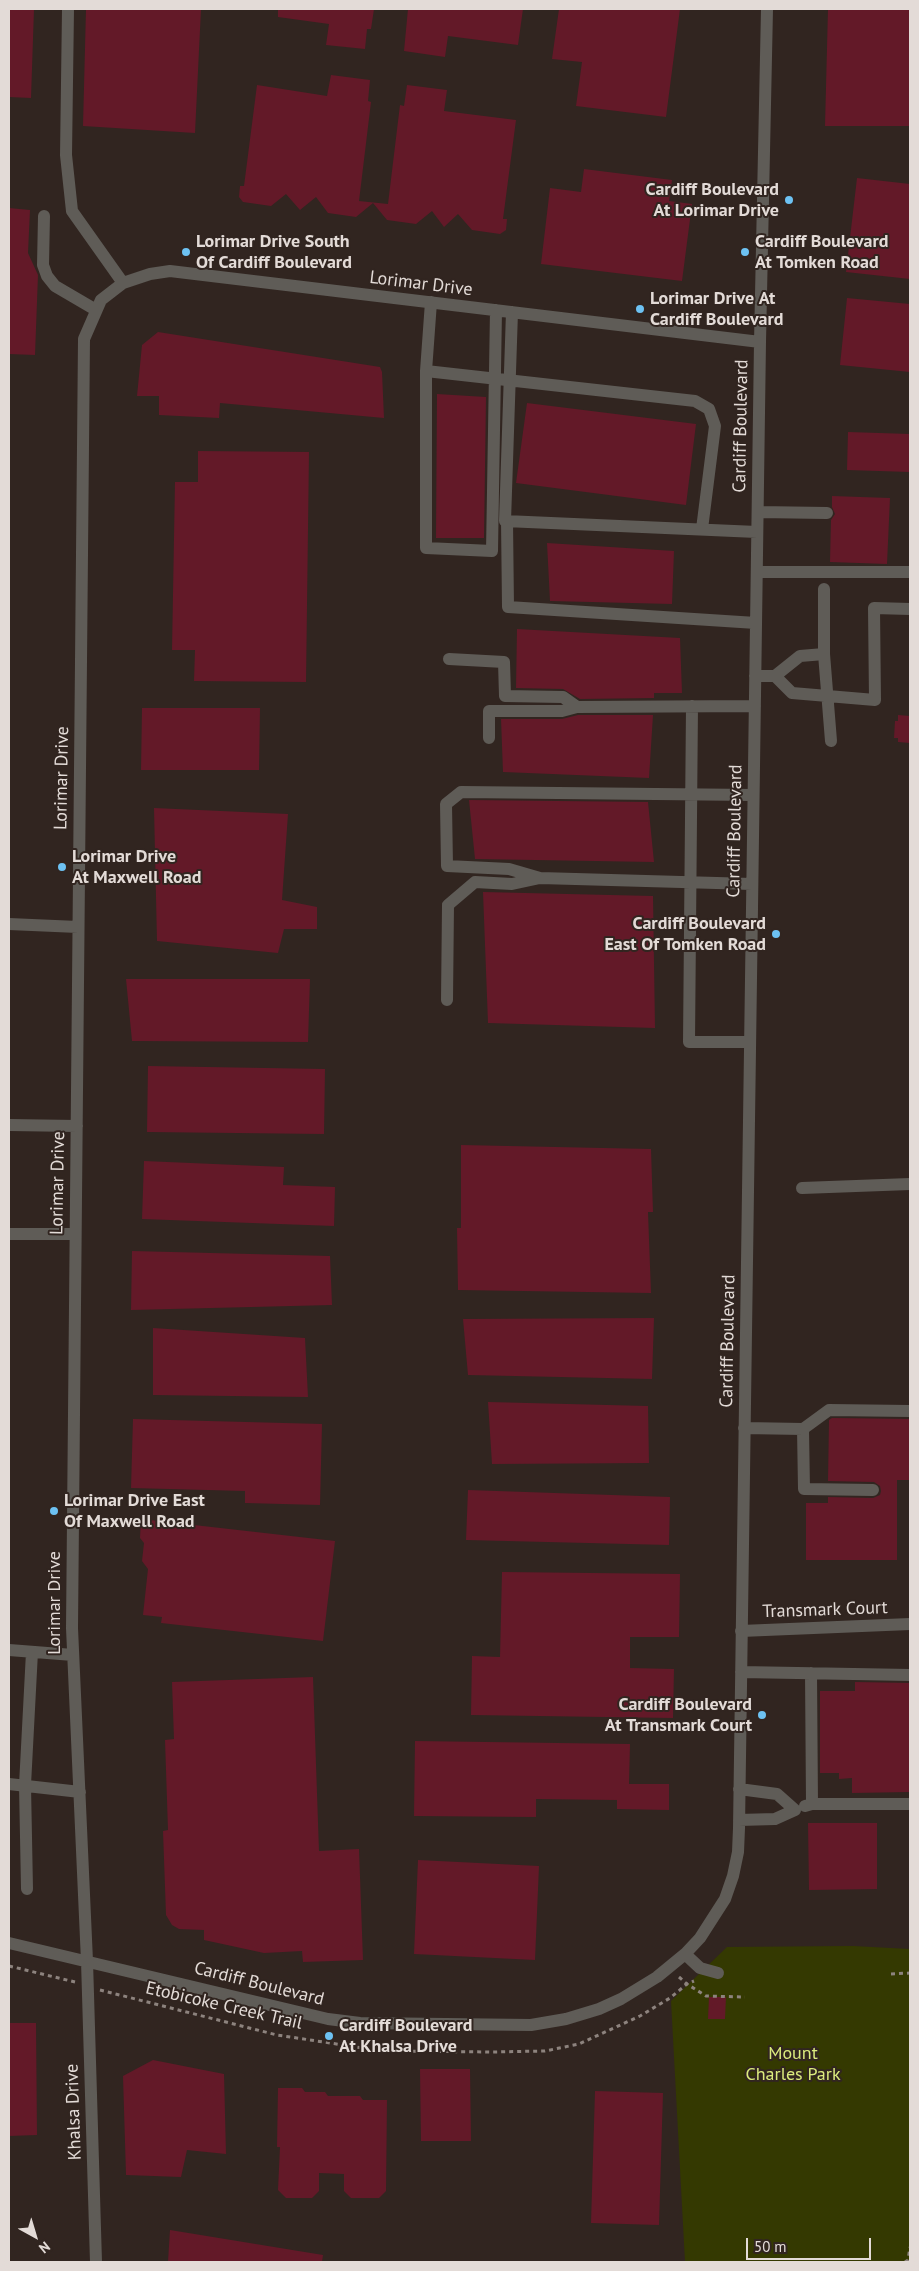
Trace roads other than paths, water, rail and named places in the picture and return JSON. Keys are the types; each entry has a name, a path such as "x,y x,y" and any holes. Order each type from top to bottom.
{"street":[{"path":"68,9 66,155 72,211 123,283"},
{"name":"Cardiff Boulevard","path":"9,1943 328,2019 360,2023 531,2024 557,2021 582,2015 621,1999 670,1967 685,1954 709,1926 725,1899 733,1876 738,1852 739,1820 757,532 767,9"},
{"path":"44,216 43,265 47,276 56,286 96,310"},
{"name":"Lorimar Drive","path":"86,1961 73,1655 76,1126 84,339 96,310 101,300 123,283 150,274 170,271 760,342"},
{"path":"432,302 426,371 426,548 492,551 496,310"},
{"path":"512,312 507,521 508,607 756,623"},
{"path":"426,371 695,401 709,410 715,426 702,529"},
{"path":"758,512 827,513"},
{"path":"507,521 757,532"},
{"path":"757,572 910,572"},
{"path":"824,589 824,654 831,741"},
{"path":"775,676 792,693 875,700 874,608 910,609"},
{"path":"755,676 775,676 800,656 824,654"},
{"path":"449,659 504,662 505,696 563,697 577,707"},
{"path":"692,706 689,1042 750,1042"},
{"path":"489,738 489,711 562,711 577,707 755,706"},
{"path":"540,878 510,869 447,866 446,804 461,792 753,795"},
{"path":"447,1000 448,905 475,882 512,884 540,878 752,884"},
{"path":"9,924 78,928"},
{"path":"9,1125 76,1126"},
{"path":"802,1188 910,1184"},
{"path":"9,1234 76,1234"},
{"path":"744,1428 803,1429 829,1410 910,1412"},
{"path":"803,1429 804,1489 873,1490"},
{"name":"Transmark Court","path":"741,1631 910,1624"},
{"path":"9,1650 73,1655"},
{"path":"27,1889 25,1785 32,1652"},
{"path":"741,1672 910,1675"},
{"path":"811,1673 812,1804"},
{"path":"9,1784 80,1792"},
{"path":"739,1789 777,1794 796,1810"},
{"path":"739,1820 776,1819 812,1804 910,1804"},
{"path":"685,1954 700,1968 718,1973"},
{"name":"Khalsa Drive","path":"86,1961 96,2262"}],"place":[{"name":"Cardiff Boulevard At Lorimar Drive","path":"789,200"},
{"name":"Lorimar Drive South Of Cardiff Boulevard","path":"186,252"},
{"name":"Cardiff Boulevard At Tomken Road","path":"745,252"},
{"name":"Lorimar Drive At Cardiff Boulevard","path":"640,309"},
{"name":"Lorimar Drive At Maxwell Road","path":"62,867"},
{"name":"Cardiff Boulevard East Of Tomken Road","path":"776,934"},
{"name":"Lorimar Drive East Of Maxwell Road","path":"54,1511"},
{"name":"Cardiff Boulevard At Transmark Court","path":"762,1715"},
{"name":"Cardiff Boulevard At Khalsa Drive","path":"329,2036"}],"park label":[{"name":"Mount Charles Park","path":"793,2064"}]}
